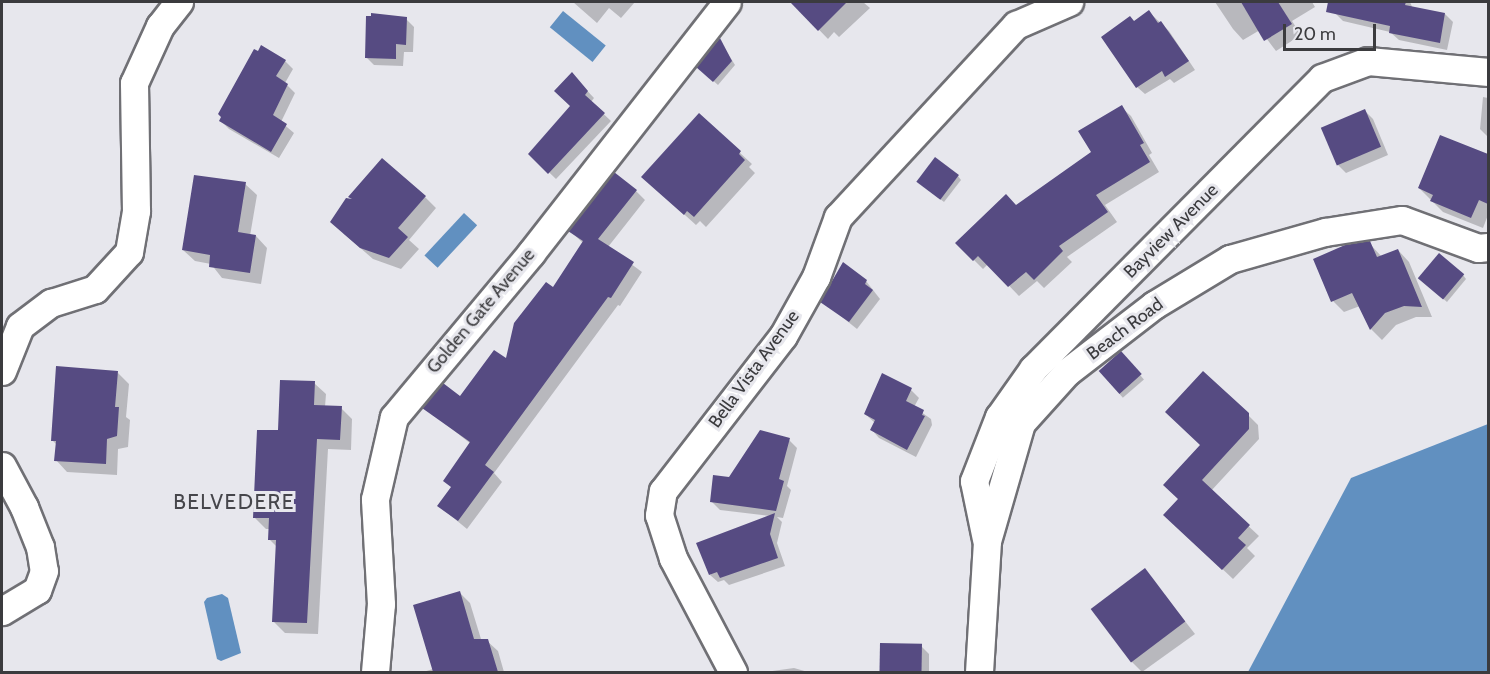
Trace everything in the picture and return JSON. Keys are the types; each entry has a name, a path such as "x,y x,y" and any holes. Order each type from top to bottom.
{"street":[{"path":"2,371 20,326 51,303 95,289 129,252 136,211 134,84 160,26 179,2"},
{"name":"Golden Gate Avenue","path":"375,672 381,604 375,499 394,417 531,253 727,2"},
{"name":"Bella Vista Avenue","path":"733,672 673,558 659,515 663,491 783,336 816,278 838,217 1017,25 1069,2"},
{"name":"Bayview Avenue","path":"987,541 974,481 999,417 1033,369 1322,78 1368,61 1488,72"},
{"name":"Beach Road","path":"979,672 987,541 1021,423 1067,372 1154,305 1230,259 1325,232 1402,220 1478,248 1488,247"},
{"path":"2,466 24,507 40,547 44,571 37,590 2,611"}],"water":[{"path":"563,11 606,46 593,62 550,27"},
{"path":"464,213 477,225 438,268 424,255"},
{"path":"1488,424 1488,672 1248,672 1351,478"},
{"path":"222,594 228,598 241,653 221,661 217,659 204,602 207,598"}],"building":[{"path":"790,2 847,2 818,31"},
{"path":"1241,2 1278,2 1292,24 1264,41"},
{"path":"1328,2 1406,2 1405,5 1445,13 1440,43 1389,33 1390,26 1326,12"},
{"path":"1149,10 1158,23 1161,21 1189,61 1165,77 1162,71 1136,88 1101,37 1130,16 1134,21"},
{"path":"371,13 407,17 406,45 396,44 396,59 365,58 366,16 371,16"},
{"path":"720,38 732,61 713,82 696,67"},
{"path":"261,45 286,60 276,76 288,84 273,115 287,124 271,152 219,121 221,117 218,114 254,49 258,51"},
{"path":"572,72 588,91 585,95 605,113 548,174 528,154 570,106 554,91"},
{"path":"1122,105 1144,143 1140,145 1150,162 1096,195 1108,212 1059,246 1063,251 1034,280 1026,272 1008,287 978,256 973,261 955,243 1006,194 1016,205 1091,152 1078,131"},
{"path":"1365,109 1381,147 1337,165 1321,128"},
{"path":"699,113 741,151 739,154 745,160 694,217 687,211 684,215 641,177"},
{"path":"1440,135 1488,154 1488,204 1479,200 1471,218 1430,201 1433,195 1418,188"},
{"path":"935,157 959,175 940,200 916,182"},
{"path":"382,158 426,196 398,228 408,237 389,258 360,248 330,222 346,198 352,199 348,197"},
{"path":"614,172 637,190 598,239 634,262 611,298 608,297 485,465 494,472 458,521 437,506 451,487 443,481 470,442 422,408 443,383 460,396 494,350 506,358 514,323 546,282 553,287 583,241 568,231"},
{"path":"194,175 246,182 238,232 256,235 250,273 209,267 210,255 182,250"},
{"path":"1370,241 1377,257 1398,249 1422,307 1404,306 1385,313 1370,330 1352,293 1331,302 1313,259 1345,245"},
{"path":"1439,253 1464,274 1443,299 1418,278"},
{"path":"843,262 867,280 865,284 873,290 849,322 820,302"},
{"path":"1121,351 1142,374 1119,394 1099,371"},
{"path":"56,366 118,371 115,407 119,407 117,436 107,439 106,464 54,461 56,441 51,441"},
{"path":"1203,371 1249,413 1249,429 1202,480 1250,525 1238,538 1246,545 1222,570 1163,515 1178,499 1163,485 1200,445 1165,412"},
{"path":"882,373 912,388 906,401 924,410 922,415 925,416 907,450 870,430 875,420 864,414"},
{"path":"280,380 315,381 314,405 342,406 340,440 317,439 307,623 272,622 276,540 268,540 269,518 253,518 257,430 278,430"},
{"path":"760,430 790,438 779,479 784,481 776,511 710,502 713,475 729,477"},
{"path":"775,513 770,534 778,558 720,578 717,572 709,575 696,543"},
{"path":"1145,568 1185,622 1131,662 1091,609"},
{"path":"460,591 474,639 488,639 498,672 433,672 413,605"},
{"path":"880,643 922,644 922,672 879,672"}],"district":[{"name":"BELVEDERE","path":"234,502"}]}
